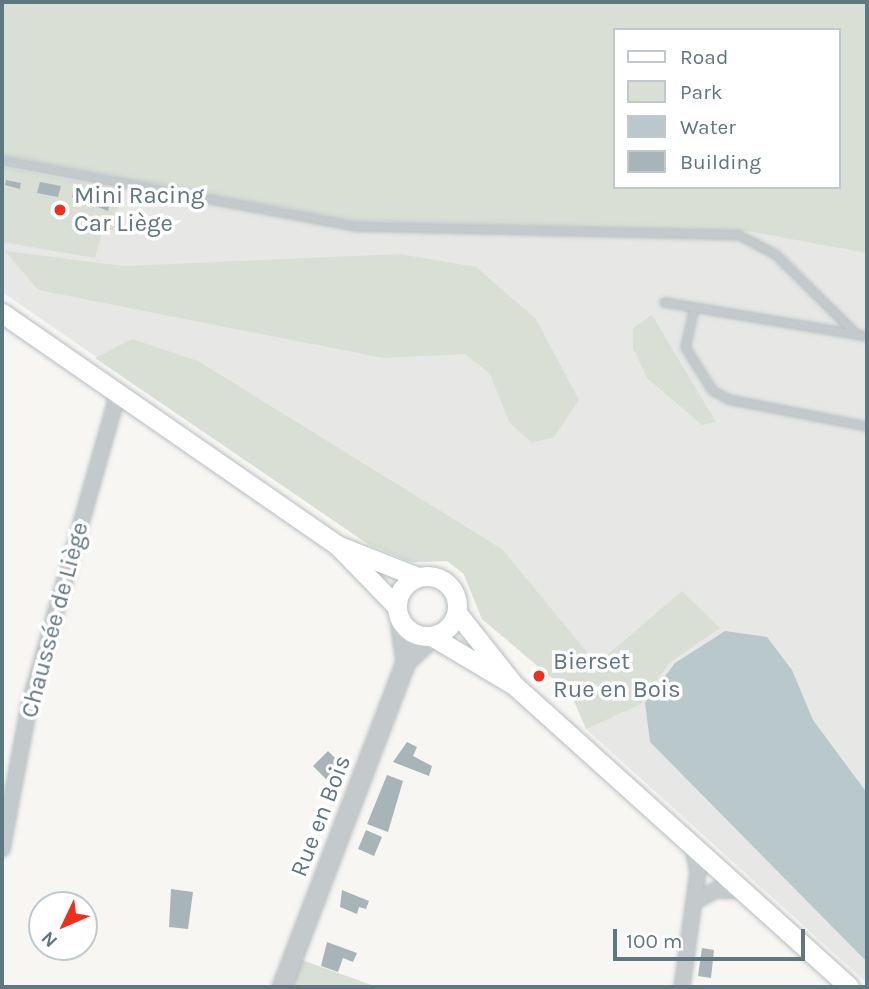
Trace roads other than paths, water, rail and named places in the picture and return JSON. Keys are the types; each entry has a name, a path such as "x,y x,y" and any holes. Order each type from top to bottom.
{"main road":[{"path":"2,313 337,545 418,577 448,584 457,612 514,685 849,987"},
{"path":"337,545 415,635 433,636 514,685"},
{"path":"399,614 401,590 418,577"},
{"path":"433,636 449,628 457,612"}],"street":[{"name":"Chaussée de Liège","path":"2,849 29,706 118,393"},
{"name":"Rue en Bois","path":"399,614 406,662"},
{"name":"Rue en Bois","path":"282,987 406,662 433,636"},
{"path":"681,987 698,872 691,845"},
{"path":"694,902 716,890 743,891"}],"lane":[{"path":"2,160 356,226 739,235 775,254 856,334"},
{"path":"664,302 867,336"},
{"path":"694,307 685,348 712,390 728,399 867,426"}],"water":[{"path":"725,631 767,637 792,670 813,720 867,793 867,962 650,742 645,703 675,663"}],"place":[{"name":"Mini Racing Car Liège","path":"60,210"},
{"name":"Bierset Rue en Bois","path":"539,676"}]}
